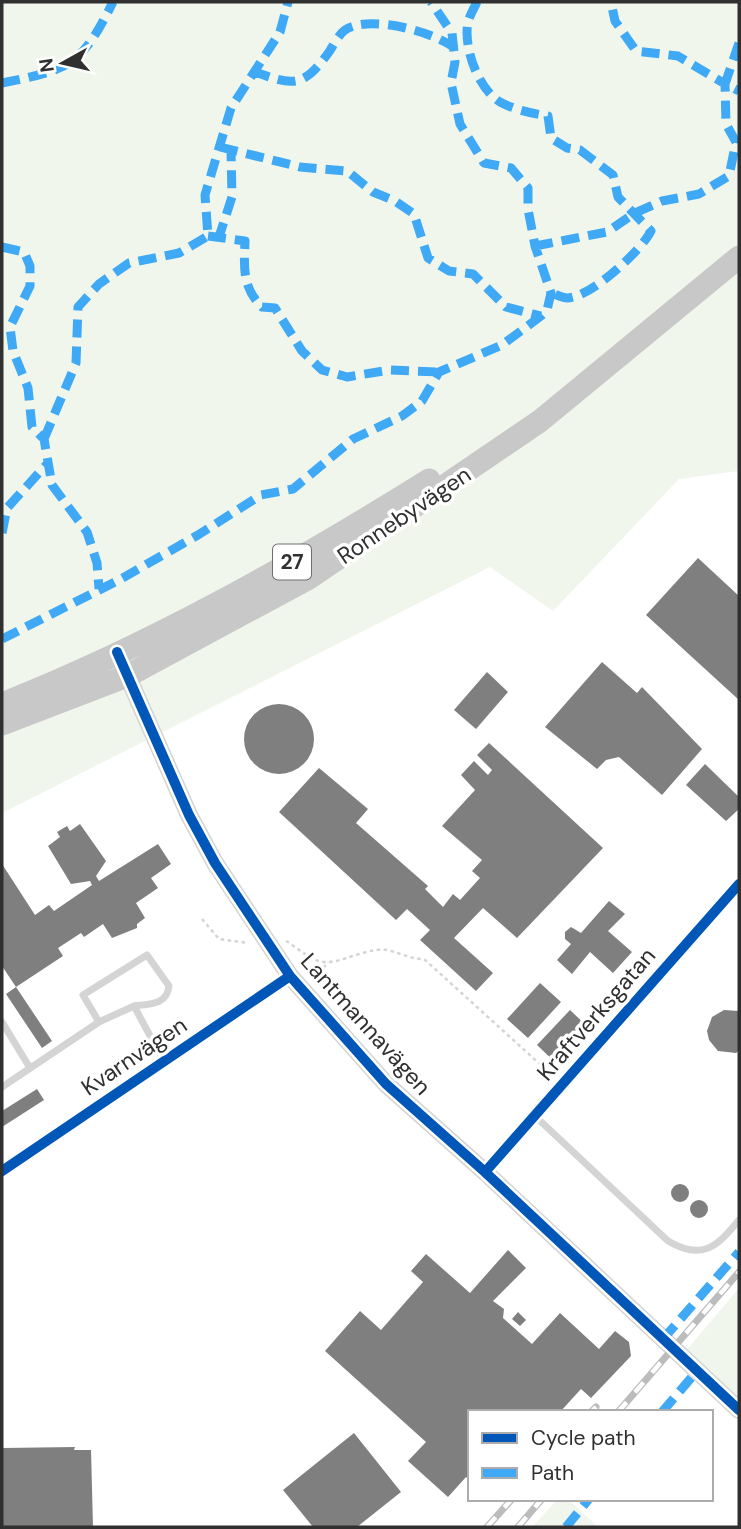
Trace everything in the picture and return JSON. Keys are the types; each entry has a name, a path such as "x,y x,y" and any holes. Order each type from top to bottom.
{"main road":[{"name":"Ronnebyvägen","path":"2,724 127,676 309,578 494,455 540,421 739,257"},
{"name":"Ronnebyvägen","path":"2,704 117,652 262,579 365,520 534,412 569,395"}],"street":[{"name":"Lantmannavägen","path":"117,652 189,816 215,863 296,982 386,1084 485,1172 739,1410"},
{"name":"Kraftverksgatan","path":"485,1172 739,884"},
{"name":"Kvarnvägen","path":"2,1171 163,1060 296,982"}],"lane":[{"path":"2,1087 99,1022 134,1006 162,1002 168,995 169,986 147,955 83,995 99,1022"},
{"path":"134,1006 163,1060"},
{"path":"2,1023 30,1068"},
{"path":"535,1115 668,1241 681,1249 706,1250 721,1241 739,1220"}],"path":[{"path":"202,919 219,939 269,944 288,941 315,959 328,962 345,956 386,950 407,958 424,959 562,1084"},
{"path":"296,982 317,978 328,962"}],"shaded area":[{"path":"2,2 739,2 739,471 679,479 553,611 490,567 2,813"},
{"path":"739,1288 739,1403 684,1353"},
{"path":"556,1501 570,1501 598,1527 532,1527"}],"building":[{"path":"698,558 739,596 739,700 646,615"},
{"path":"602,662 637,693 642,687 702,749 662,795 619,757 606,760 597,769 545,727"},
{"path":"487,672 508,692 476,729 454,710"},
{"path":"286,704 299,710 308,719 312,725 312,753 304,764 293,772 272,774 254,764 246,753 244,732 254,714 265,706"},
{"path":"489,743 603,848 517,938 483,908 454,938 493,973 476,991 420,940 430,930 407,909 396,920 279,812 319,768 368,809 356,823 428,886 425,889 443,907 453,894 460,900 480,878 472,871 482,860 442,826 475,790 461,775 474,761 488,775 492,770 477,755"},
{"path":"705,764 739,797 739,809 726,821 686,785"},
{"path":"80,824 106,861 96,876 99,881 158,844 171,864 151,878 158,888 136,903 145,918 137,924 137,928 112,938 103,924 84,937 81,933 58,948 63,956 16,987 2,966 2,864 35,915 49,905 54,911 92,885 90,881 71,884 48,846 60,837 57,832 67,826 70,831"},
{"path":"609,901 625,914 608,931 632,952 613,973 590,952 572,974 557,960 571,944 565,939 565,932 571,927 581,933"},
{"path":"540,983 561,1002 528,1038 507,1019"},
{"path":"16,987 52,1041 42,1048 6,994"},
{"path":"570,1010 590,1029 558,1065 537,1045"},
{"path":"724,1010 739,1011 739,1051 736,1053 718,1051 709,1040 707,1031 712,1017"},
{"path":"37,1089 44,1100 2,1127 2,1111"},
{"path":"680,1184 686,1187 689,1193 686,1199 680,1202 674,1199 671,1193 674,1187"},
{"path":"699,1200 705,1203 708,1209 705,1215 699,1218 693,1215 690,1209 693,1203"},
{"path":"508,1250 526,1268 493,1301 504,1309 503,1318 532,1344 560,1313 599,1349 615,1331 629,1342 631,1356 591,1398 581,1389 562,1410 468,1410 468,1479 466,1477 448,1497 408,1461 426,1442 325,1351 360,1311 381,1330 423,1282 411,1271 426,1254 470,1293"},
{"path":"518,1312 526,1320 520,1326 512,1319"},
{"path":"354,1433 401,1492 357,1527 313,1527 283,1490"},
{"path":"75,1447 74,1450 91,1450 93,1527 2,1527 2,1448"}],"railway":[{"path":"620,1410 739,1272"},
{"path":"593,1410 596,1407"},
{"path":"487,1527 510,1501"},
{"path":"518,1527 540,1501"}],"marked path":[{"path":"2,83 44,73 71,61 92,40 113,2"},
{"path":"44,439 76,363 78,307 99,284 129,263 179,253 208,236 205,195 231,108 280,32 288,2"},
{"path":"2,639 119,580 261,495 293,489 353,439 402,416 422,401 439,372 502,345 547,310 551,293 535,246 528,209 528,188 511,168 484,163 460,124 451,83 455,62 452,33 431,2"},
{"path":"477,2 468,22 468,43 474,66 485,88 506,105 548,116 551,138 567,148 580,150 613,175 618,197 651,231 637,250 601,282 577,296 567,298 551,293"},
{"path":"535,246 607,232 635,213 662,201 699,194 729,176 736,142 726,124 725,84 678,56 636,51 615,21 611,2"},
{"path":"252,71 287,81 303,78 320,64 345,30 370,24 402,27 419,32 457,50"},
{"path":"739,43 725,84 739,91"},
{"path":"220,147 300,167 347,171 373,192 395,201 414,214 428,258 449,271 473,274 506,307 541,316"},
{"path":"218,240 232,197 231,150"},
{"path":"208,236 245,241 245,268 255,300 262,307 275,308 302,351 322,370 347,377 390,370 439,372"},
{"path":"2,247 24,252 30,266 30,286 10,327 13,351 28,388 32,427 44,439 52,485 87,532 97,563 99,589"},
{"path":"2,533 7,508 47,464"},
{"path":"663,1339 739,1252"},
{"path":"664,1410 697,1371"},
{"path":"566,1527 587,1501"}],"cycle path":[{"path":"117,652 189,815 215,863 290,976 386,1084 485,1172 739,1410"},
{"path":"485,1172 739,884"},
{"path":"2,1171 290,976"}]}
